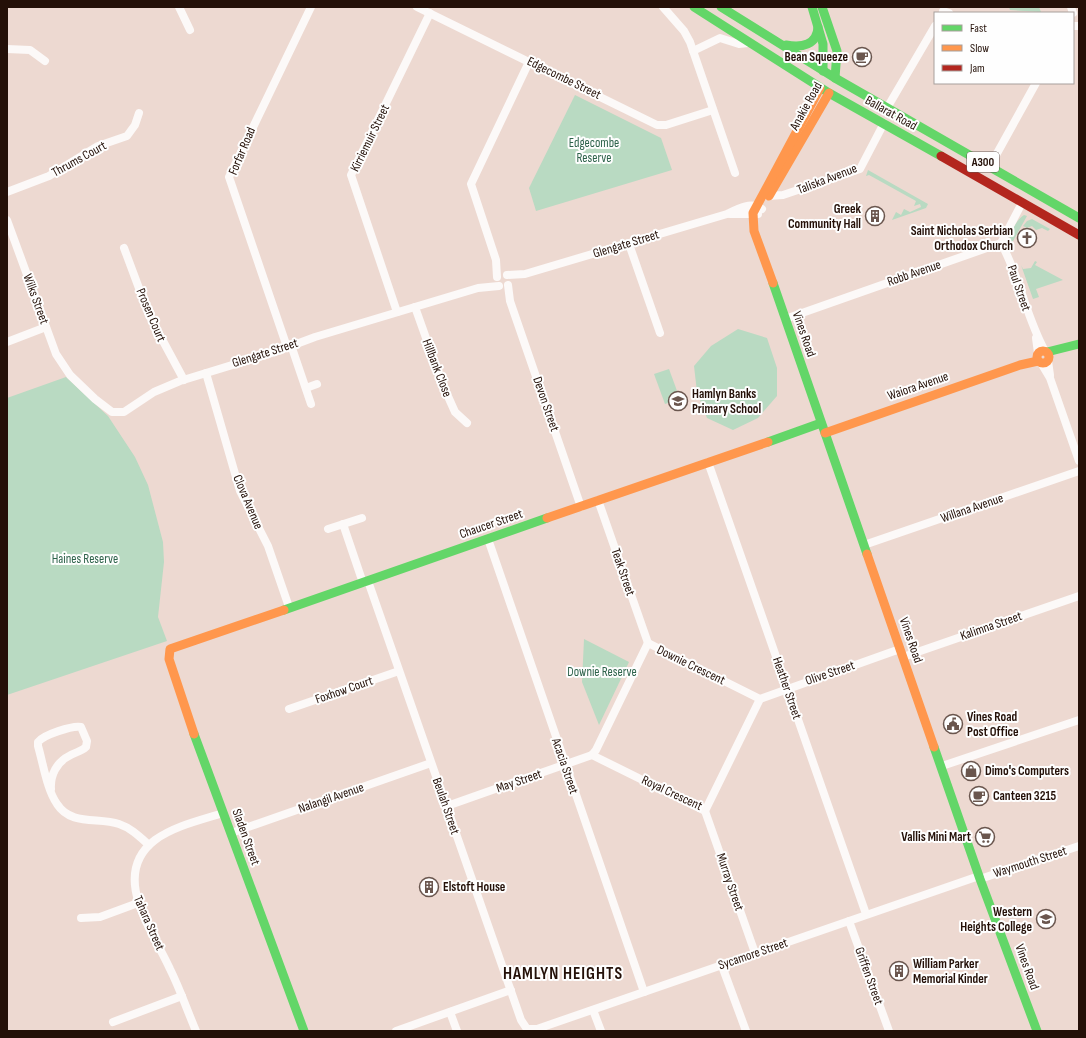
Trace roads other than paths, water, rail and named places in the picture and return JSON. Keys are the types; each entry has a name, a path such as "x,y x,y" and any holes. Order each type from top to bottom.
{"main road":[{"name":"Ballarat Road","path":"694,7 820,88 1079,234"},
{"name":"Ballarat Road","path":"721,7 834,78 1079,218"},
{"name":"Anakie Road","path":"757,211 820,88 823,71 823,44 812,7"},
{"name":"Anakie Road","path":"757,211 768,196 829,93 834,78 836,51 822,7"},
{"path":"778,43 796,48 806,46 816,36 818,27"},
{"name":"Vines Road","path":"757,211 753,232 764,256 980,877 1037,1031"},
{"name":"Waiora Avenue","path":"825,433 1079,344"},
{"name":"Chaucer Street","path":"170,650 172,648 289,607 366,582 821,422"},
{"name":"Sladen Street","path":"170,650 169,662 304,1031"}],"street":[{"path":"179,7 190,30"},
{"name":"Forfar Road","path":"311,7 230,172 229,177 311,404"},
{"name":"Edgecombe Street","path":"417,7 660,125 668,125 713,110"},
{"path":"663,7 684,31 693,51 735,173"},
{"name":"Kirriemuir Street","path":"397,312 351,175 430,13"},
{"path":"887,108 934,28"},
{"path":"693,51 720,38 739,44 748,43"},
{"path":"7,50 30,50 45,61"},
{"name":"Devon Street","path":"530,62 471,184 581,507"},
{"path":"990,166 1035,84"},
{"name":"Thrums Court","path":"7,192 49,176 98,146 127,136 135,125 139,113"},
{"name":"Taliska Avenue","path":"768,196 783,195 860,169 884,123"},
{"path":"1001,243 1022,203"},
{"name":"Glengate Street","path":"70,375 94,399 112,412 124,412 154,392 184,380 289,346 397,312 727,214 757,211"},
{"name":"Wilks Street","path":"7,220 56,354 70,375"},
{"name":"Robb Avenue","path":"785,319 1001,243"},
{"name":"Paul Street","path":"1001,243 1011,262 1079,460"},
{"path":"629,244 660,333"},
{"name":"Prosen Court","path":"124,248 149,315 184,380"},
{"name":"Hillbank Close","path":"415,307 454,412 467,423"},
{"path":"7,342 46,327"},
{"name":"Clova Avenue","path":"206,373 240,491 268,546 289,607"},
{"path":"306,388 317,384"},
{"name":"Heather Street","path":"708,462 866,914"},
{"name":"Willana Avenue","path":"864,545 1079,471"},
{"name":"Teak Street","path":"598,500 648,643"},
{"path":"328,529 362,518"},
{"name":"Beulah Street","path":"342,524 366,582 399,670 521,1020 527,1029"},
{"name":"Acacia Street","path":"488,539 644,992"},
{"name":"Kalimna Street","path":"902,653 1079,596"},
{"name":"Downie Crescent","path":"592,755 596,750 648,643 760,698"},
{"name":"Olive Street","path":"760,698 787,688 902,653"},
{"name":"Foxhow Court","path":"289,709 399,670"},
{"name":"Royal Crescent","path":"592,755 705,811 760,698"},
{"path":"942,766 1079,720"},
{"path":"51,789 52,776 57,765 67,756 83,750 87,746 88,742 81,727 74,726 39,740 38,746 51,789 57,805 69,816 83,820 109,822 130,829 149,846"},
{"name":"May Street","path":"447,806 592,755"},
{"name":"Nalangil Avenue","path":"231,833 431,763"},
{"name":"Murray Street","path":"705,811 755,954"},
{"name":"Tahara Street","path":"196,1031 171,970 138,903 135,891 135,875 139,862 149,846 167,832 223,813"},
{"name":"Waymouth Street","path":"980,877 1079,846"},
{"name":"Sycamore Street","path":"527,1029 537,1029 722,966 866,914 980,877"},
{"path":"81,918 100,917 138,903"},
{"name":"Griffen Street","path":"849,921 890,1031"},
{"path":"722,966 746,1031"},
{"path":"396,1031 511,990"},
{"path":"113,1022 182,996"},
{"path":"593,1010 601,1031"},
{"path":"450,1012 458,1031"}],"place":[{"name":"Bean Squeeze","path":"862,57"},
{"name":"Greek Community Hall","path":"875,216"},
{"name":"Saint Nicholas Serbian Orthodox Church","path":"1027,238"},
{"name":"Hamlyn Banks Primary School","path":"678,401"},
{"name":"Vines Road Post Office","path":"953,724"},
{"name":"Dimo's Computers","path":"971,771"},
{"name":"Canteen 3215","path":"979,796"},
{"name":"Vallis Mini Mart","path":"985,837"},
{"name":"Elstoft House","path":"429,887"},
{"name":"Western Heights College","path":"1046,919"},
{"name":"William Parker Memorial Kinder","path":"899,971"}],"district":[{"name":"HAMLYN HEIGHTS","path":"563,974"}],"park label":[{"name":"Edgecombe Reserve","path":"594,150"},
{"name":"Haines Reserve","path":"85,559"},
{"name":"Downie Reserve","path":"602,672"}]}
